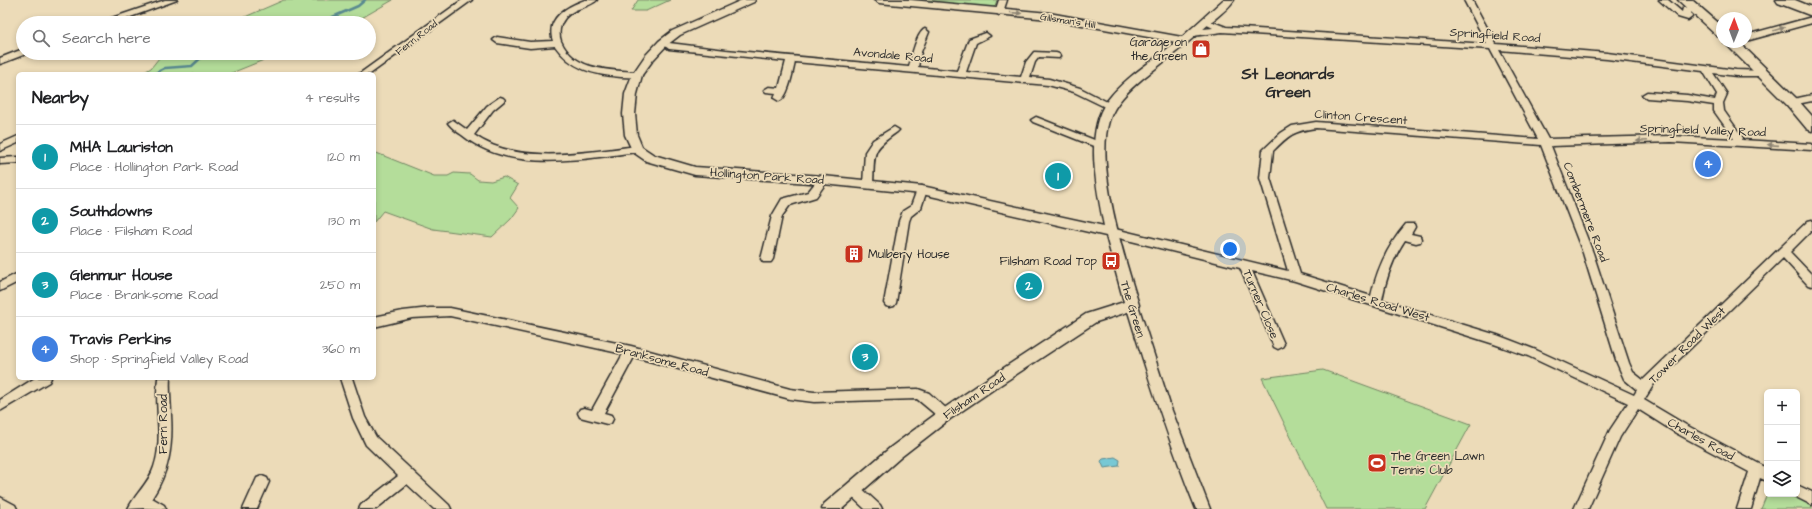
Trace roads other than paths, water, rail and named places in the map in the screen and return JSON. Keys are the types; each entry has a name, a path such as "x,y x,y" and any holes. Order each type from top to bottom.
{"highway":[{"path":"1783,0 1812,12"}],"main road":[{"path":"1684,0 1716,27"},
{"path":"1738,48 1792,102 1812,126"}],"street":[{"path":"126,16 173,0"},
{"name":"Fern Road","path":"367,72 395,53 436,20 468,0"},
{"path":"593,0 569,10 558,20 555,33 557,43 569,58 586,68 637,75"},
{"path":"453,123 490,149 517,155 572,156 637,149 631,135 629,114 631,94 637,75 663,43 676,33 749,0"},
{"name":"Gillsman's Hill","path":"879,0 1055,17 1189,36"},
{"path":"999,12 1003,0"},
{"name":"The Green","path":"1203,509 1184,463 1155,383 1111,232 1103,186 1099,145 1103,124 1110,106 1129,84 1189,36 1229,0"},
{"name":"Combermere Road","path":"1468,0 1545,143 1588,253 1622,363 1628,375 1644,388"},
{"path":"1663,0 1683,16 1688,17 1686,10 1696,9"},
{"path":"1752,36 1812,20"},
{"name":"Springfield Road","path":"1205,22 1224,30"},
{"name":"Springfield Road","path":"1189,36 1224,30 1493,46 1575,52 1736,73 1763,73"},
{"path":"913,68 925,32"},
{"path":"961,73 971,38 986,36"},
{"path":"497,40 530,45 557,43"},
{"name":"Avondale Road","path":"669,46 791,59 913,68 1049,82 1077,90 1110,106"},
{"path":"1025,79 1031,62 1037,54 1056,56"},
{"path":"0,61 16,55"},
{"path":"769,90 780,94 786,81 791,59"},
{"path":"1706,69 1722,94 1718,103 1719,111 1738,138"},
{"path":"1646,95 1687,98 1718,103"},
{"path":"1792,102 1812,98"},
{"path":"468,135 495,102"},
{"path":"1036,120 1099,145"},
{"name":"Clinton Crescent","path":"1295,277 1265,178 1268,150 1284,135 1295,128 1316,126 1545,143"},
{"path":"868,184 870,152 876,142 894,130"},
{"name":"Springfield Valley Road","path":"1545,143 1671,139 1812,147"},
{"path":"0,148 16,140"},
{"name":"Hollington Park Road","path":"637,149 650,158 695,171 823,180 922,190 1111,232"},
{"path":"0,161 16,160"},
{"path":"767,259 777,216 786,202 812,196 818,190 823,180"},
{"path":"890,303 904,221 907,214 916,208 920,200 922,190"},
{"name":"Tower Road West","path":"1581,509 1615,434 1650,380 1812,224"},
{"path":"1376,302 1386,265 1393,249 1406,231 1416,239"},
{"name":"Charles Road West","path":"1111,232 1295,277 1504,343 1532,353 1635,401"},
{"path":"1783,251 1812,282"},
{"name":"Turner Close","path":"1244,264 1278,344"},
{"path":"0,287 16,278"},
{"name":"Filsham Road","path":"830,509 896,452 945,415 1091,318 1132,305"},
{"name":"Branksome Road","path":"376,321 403,313 428,311 450,312 631,351 790,394 814,397 918,394 925,397 945,415"},
{"path":"596,416 631,351"},
{"path":"0,406 42,380"},
{"name":"Fern Road","path":"139,504 159,474 163,463 166,432 164,380"},
{"path":"347,380 359,418 371,441 444,509"},
{"name":"Charles Road","path":"1635,401 1681,429 1761,472"},
{"path":"1744,509 1761,472"},
{"path":"366,509 407,476"},
{"path":"250,509 262,482"},
{"path":"853,489 875,509"},
{"path":"1800,493 1812,499"},
{"path":"0,503 10,509"},
{"path":"139,504 159,509"}],"water":[{"path":"1115,457 1120,460 1119,466 1104,468 1101,461 1103,459"}],"waterway":[{"path":"335,16 358,6 365,0"},
{"path":"157,72 165,68 192,66 198,60"}],"place":[{"name":"Garage on the Green","path":"1201,49"},
{"name":"Travis Perkins","path":"1708,164"},
{"name":"MHA Lauriston","path":"1058,176"},
{"name":"Mulbery House","path":"854,254"},
{"name":"Filsham Road Top","path":"1111,261"},
{"name":"Southdowns","path":"1029,286"},
{"name":"Glenmur House","path":"865,357"},
{"name":"The Green Lawn Tennis Club","path":"1377,463"}],"district":[{"name":"St Leonards Green","path":"1288,82"}]}
